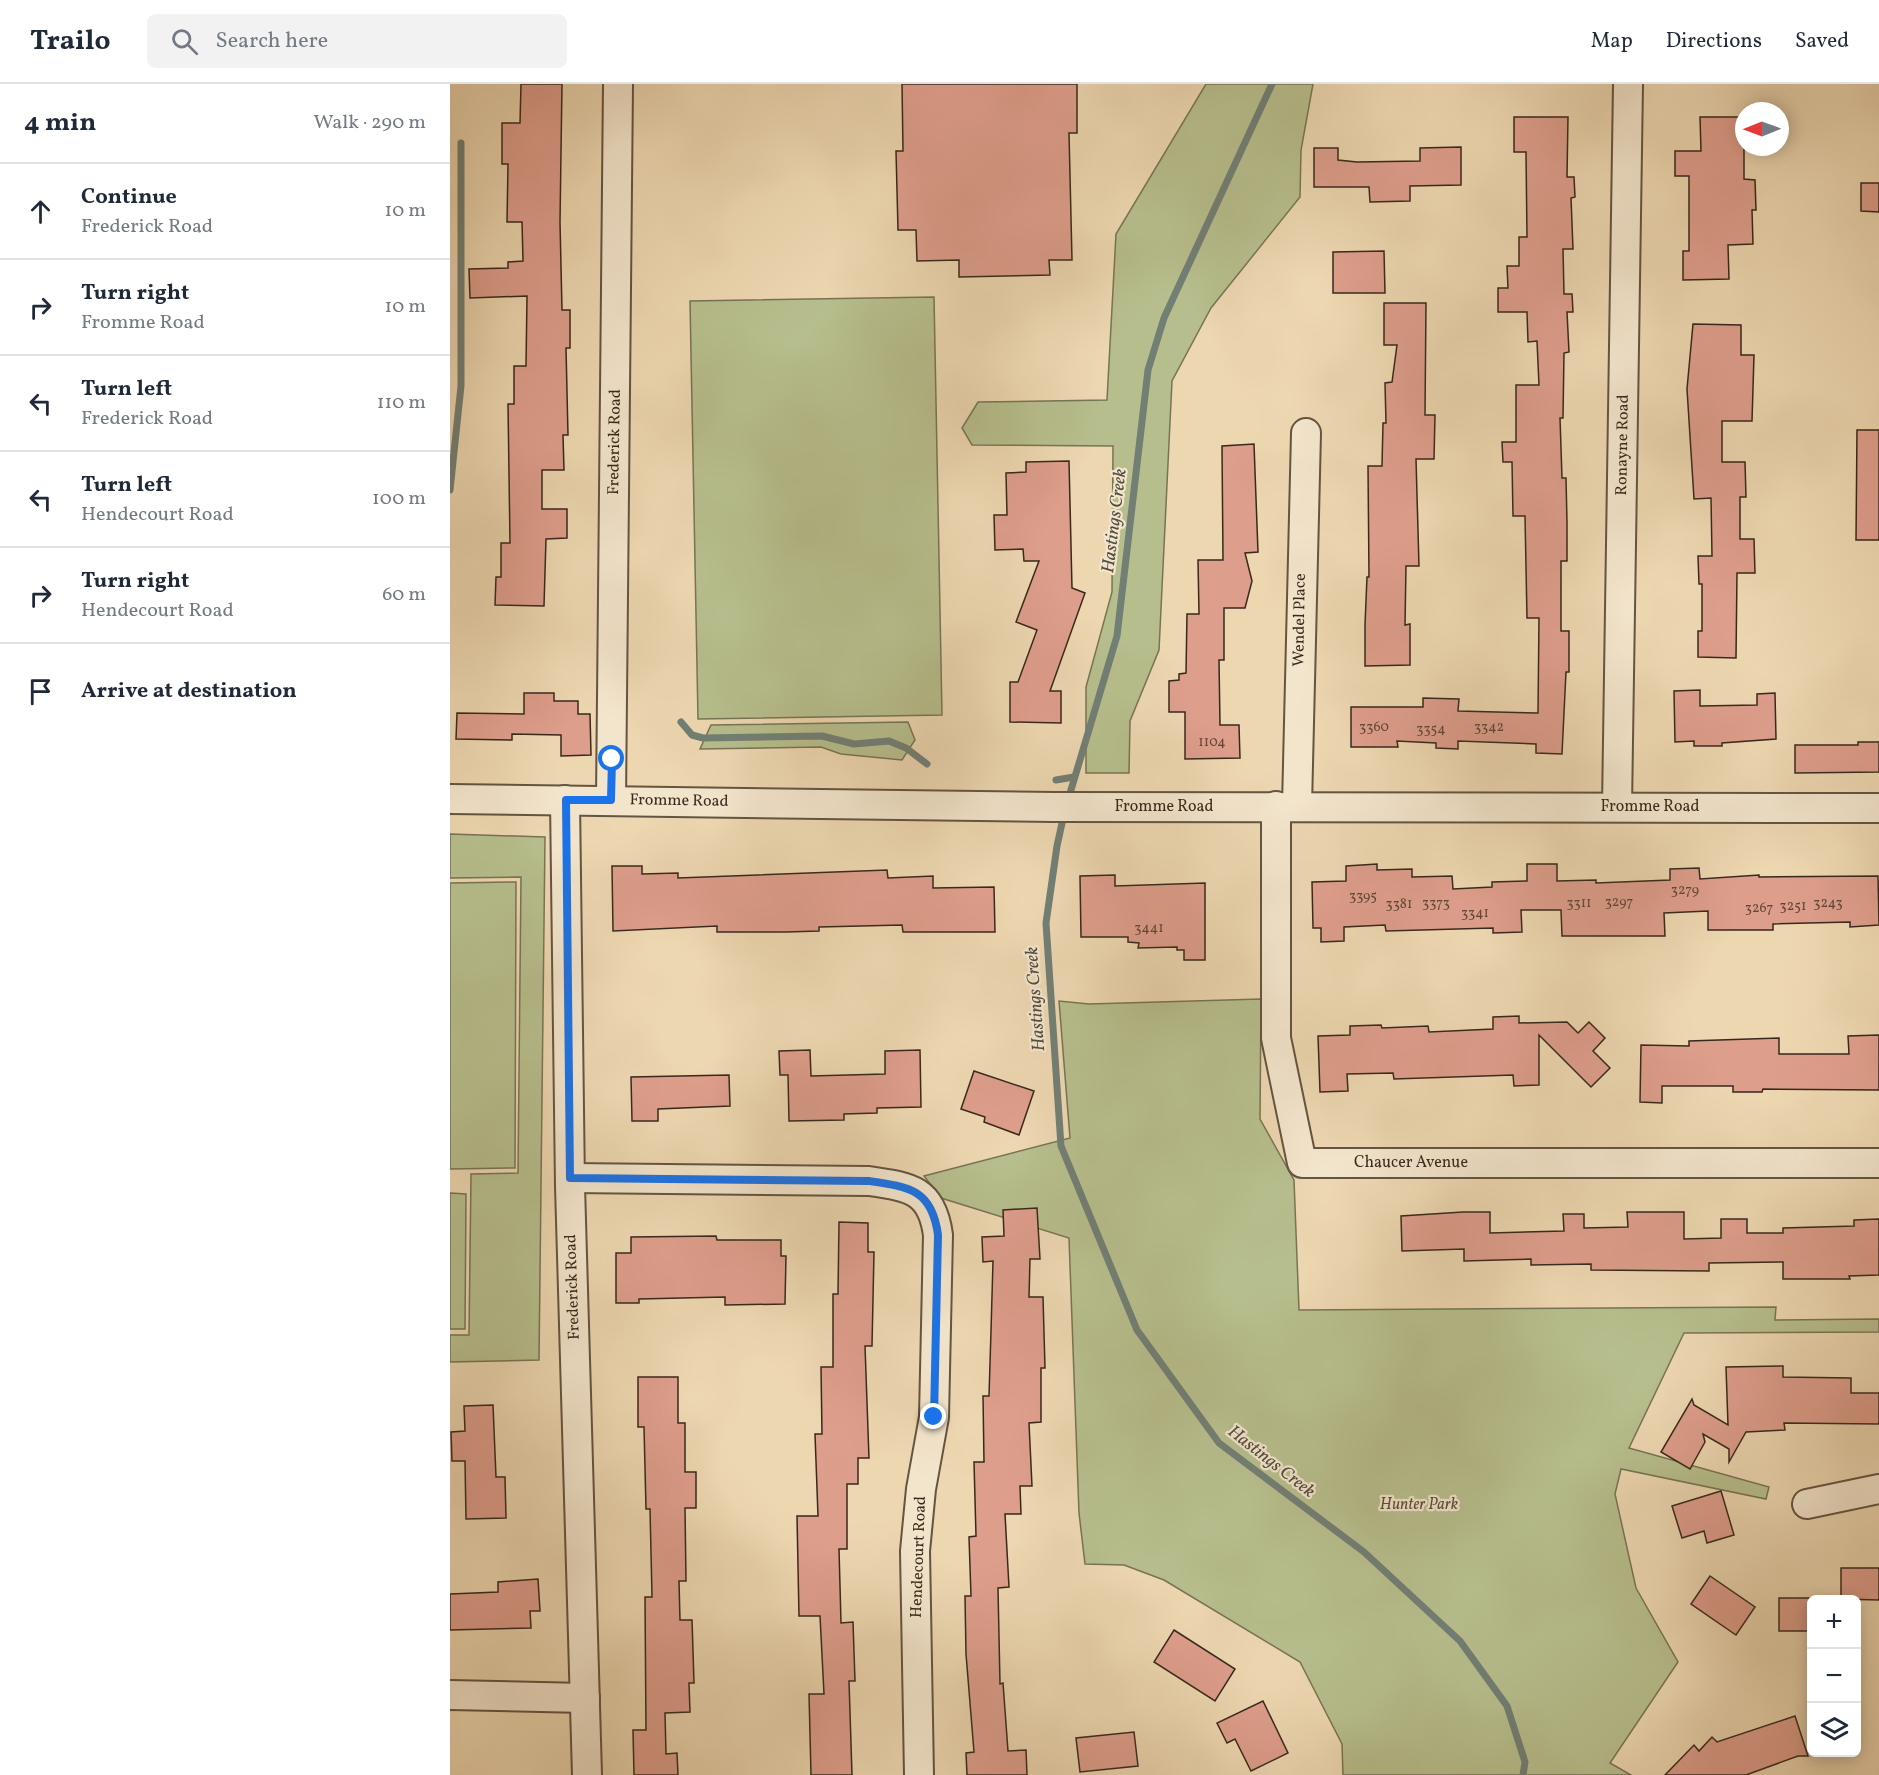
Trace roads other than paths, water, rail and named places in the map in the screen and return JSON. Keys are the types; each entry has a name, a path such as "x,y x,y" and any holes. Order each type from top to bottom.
{"street":[{"name":"Frederick Road","path":"611,800 618,84"},
{"name":"Ronayne Road","path":"1617,807 1628,84"},
{"name":"Wendel Place","path":"1287,806 1306,433"},
{"name":"Fromme Road","path":"450,799 1067,807 1879,808"},
{"name":"Frederick Road","path":"566,800 570,1178 587,1775"},
{"name":"Chaucer Avenue","path":"1287,806 1276,1038 1302,1162 1879,1162"},
{"name":"Hendecourt Road","path":"570,1178 869,1181 901,1185 925,1197 936,1216 938,1235 934,1417 921,1489 915,1551 919,1775"},
{"path":"1807,1504 1879,1489"},
{"path":"450,1695 585,1698"}],"waterway":[{"name":"Hastings Creek","path":"1068,800 1117,636 1148,370 1164,318 1272,84"},
{"path":"450,490 461,386 461,143"},
{"path":"681,722 692,735 703,738 822,736 854,744 889,741 906,748 927,764"},
{"path":"1056,780 1074,777"},
{"name":"Hastings Creek","path":"1064,814 1046,923 1061,1146 1137,1330 1219,1443 1364,1552 1460,1641 1507,1706 1525,1762 1523,1775"}],"park label":[{"name":"Hunter Park","path":"1419,1505"}]}
